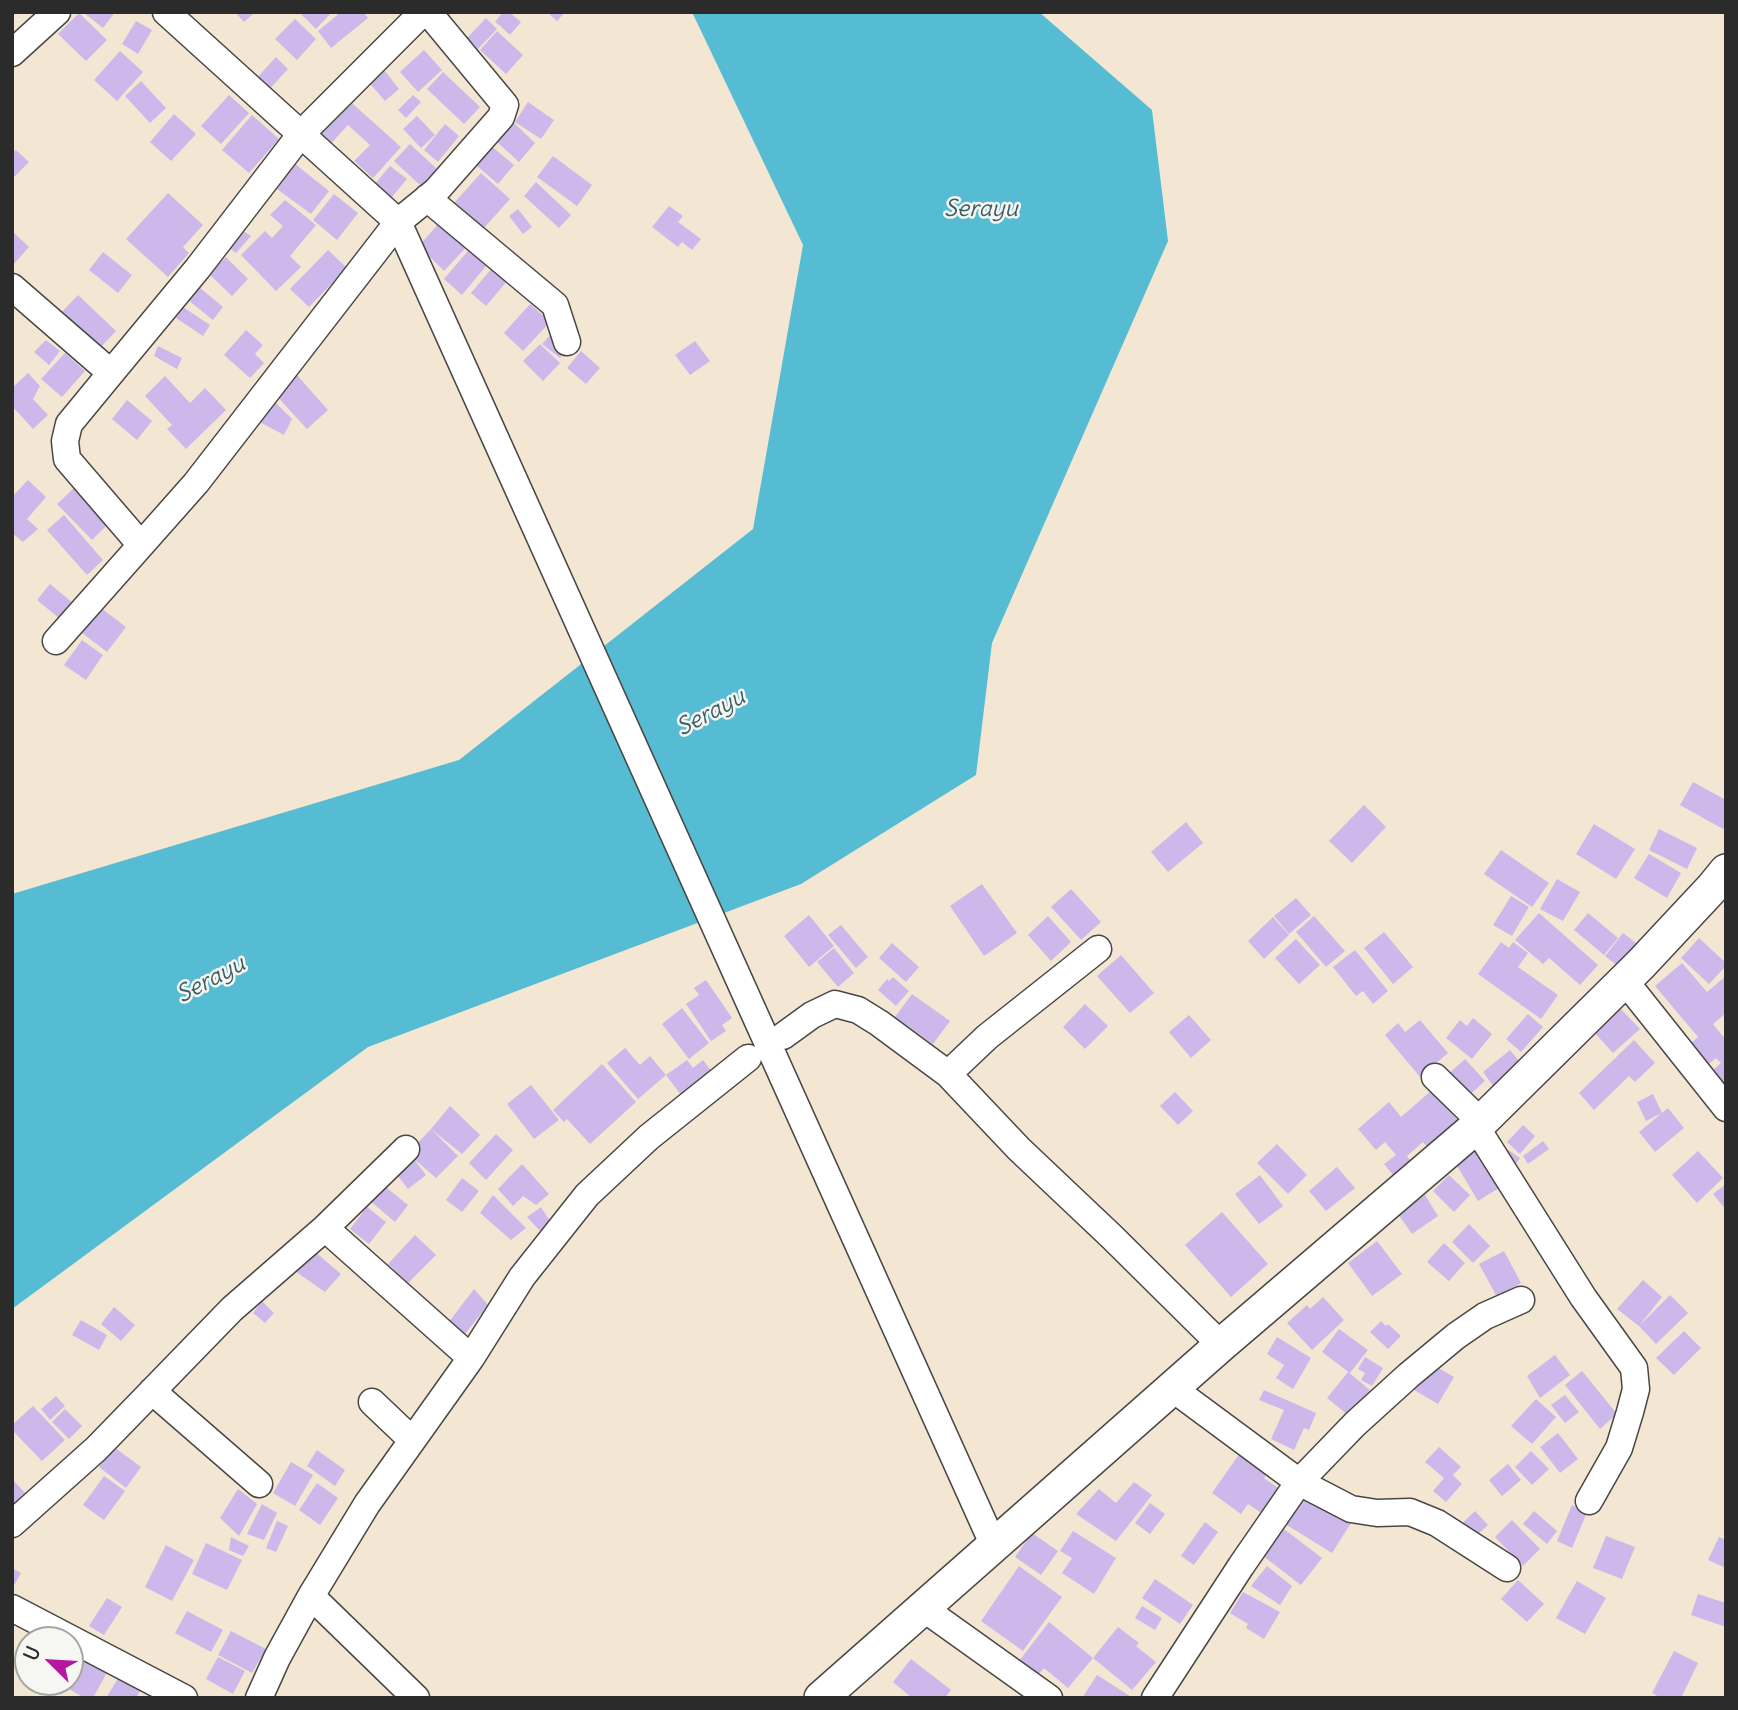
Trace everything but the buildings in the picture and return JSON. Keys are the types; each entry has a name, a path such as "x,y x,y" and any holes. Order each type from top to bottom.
{"main road":[{"path":"821,1698 1221,1345 1479,1124 1722,883"}],"street":[{"path":"12,53 57,12"},
{"path":"56,641 196,483 398,222 436,191 501,117 505,105 425,12 301,134 198,268 69,424 65,441 67,459 141,545"},
{"path":"181,17 301,134 398,222 994,1546"},
{"path":"427,198 555,305 567,342"},
{"path":"12,287 111,373"},
{"path":"948,1074 987,1037 1098,949"},
{"path":"1625,981 1726,1108"},
{"path":"783,1036 812,1015 835,1004 858,1010 879,1023 948,1074 1019,1149 1221,1345"},
{"path":"259,1698 277,1658 368,1504 471,1358 522,1277 587,1195 649,1137 748,1058"},
{"path":"1435,1077 1479,1124 1583,1297 1634,1368 1636,1390 1619,1448 1589,1501"},
{"path":"12,1524 96,1449 232,1309 325,1228 406,1149"},
{"path":"325,1228 471,1358"},
{"path":"1155,1698 1299,1482 1355,1424 1456,1336 1485,1315 1521,1300"},
{"path":"1172,1388 1299,1482 1350,1509 1377,1513 1410,1512 1437,1523 1507,1567"},
{"path":"152,1391 259,1483"},
{"path":"372,1402 412,1440"},
{"path":"312,1596 416,1698"},
{"path":"12,1608 184,1698"},
{"path":"923,1608 1049,1698"}],"water":[{"name":"Serayu","path":"692,12 1039,12 1152,110 1168,241 992,643 976,775 801,884 368,1047 12,1309 12,894 459,760 753,529 803,245"}]}
